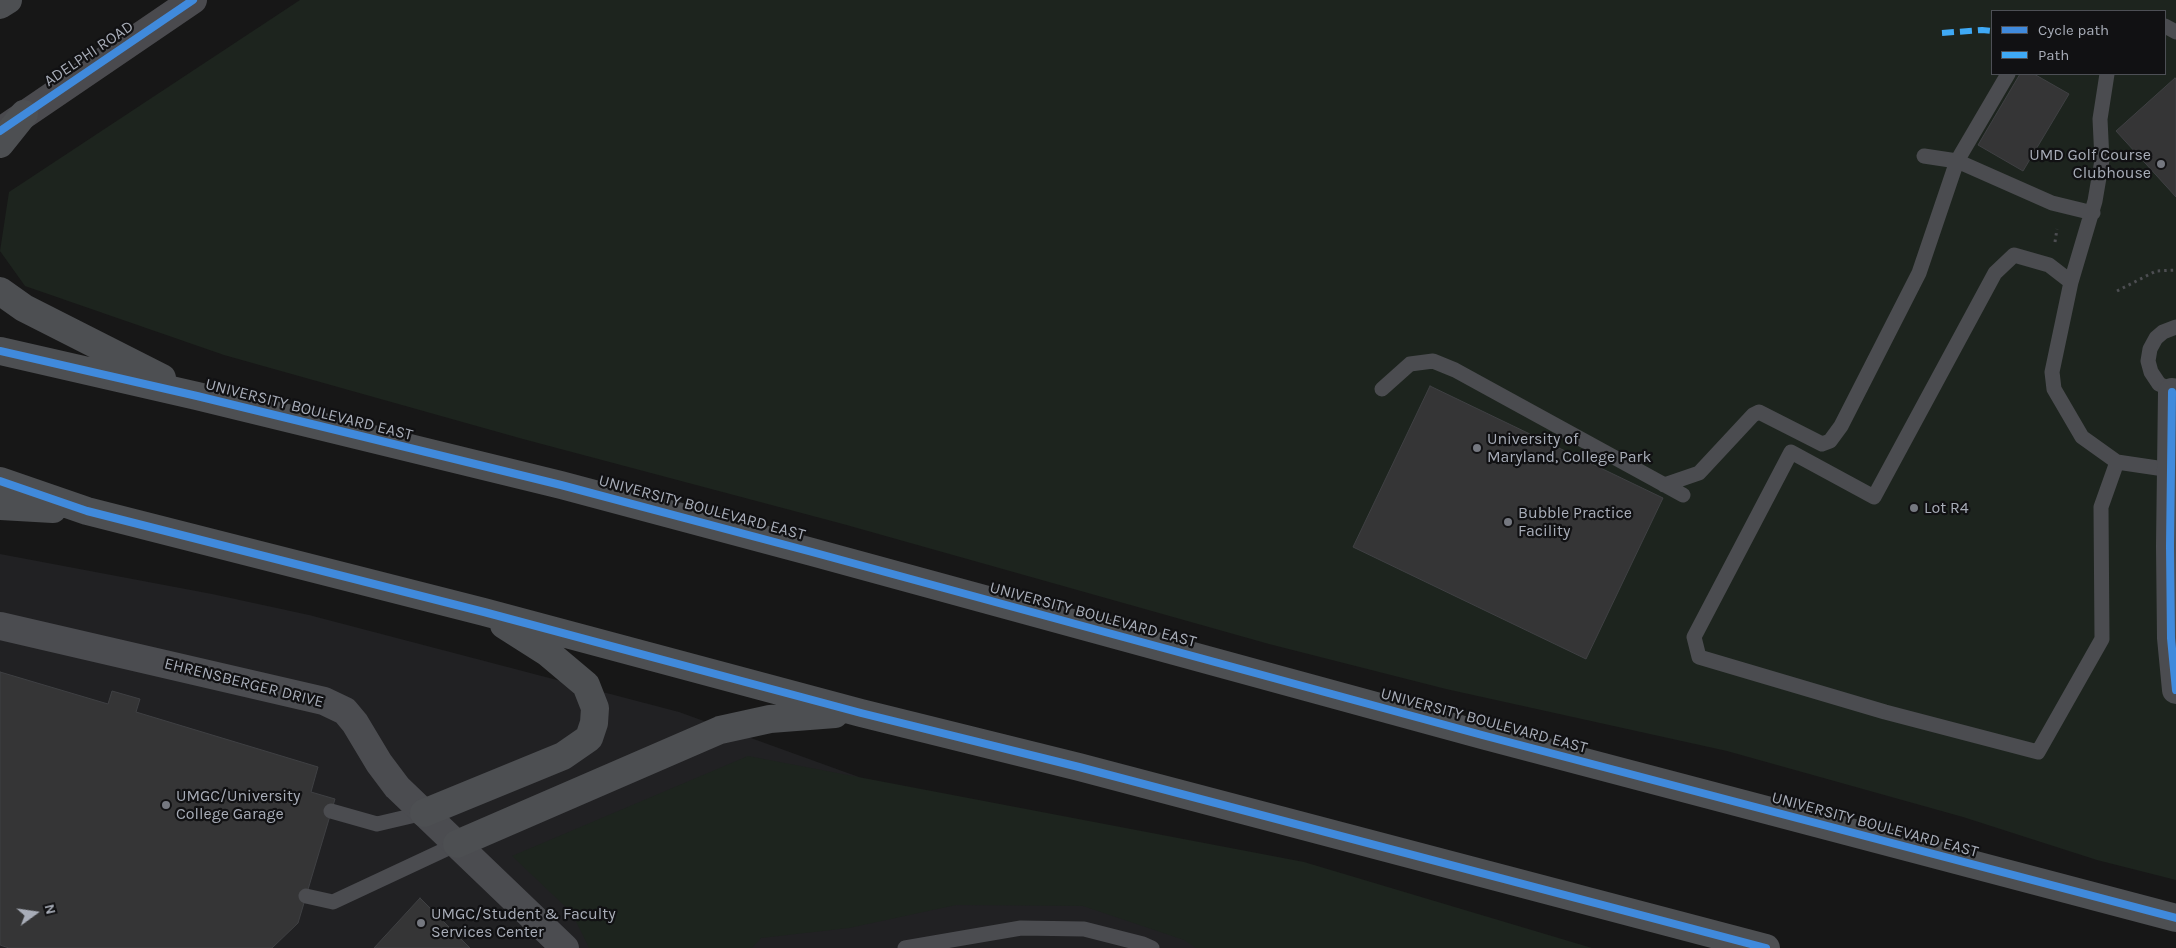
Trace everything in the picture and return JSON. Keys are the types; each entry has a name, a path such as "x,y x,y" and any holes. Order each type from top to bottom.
{"main road":[{"path":"0,5 8,0"},
{"path":"0,16 23,0"},
{"name":"ADELPHI ROAD","path":"0,131 193,0"},
{"path":"0,144 24,114"},
{"path":"0,291 24,308 197,396"},
{"name":"UNIVERSITY BOULEVARD EAST","path":"0,351 197,396 561,485 1482,735 2176,918"},
{"path":"0,481 87,511 484,612 861,713 1078,767 1766,948"},
{"path":"0,506 87,511"},
{"path":"424,813 563,756 589,738 594,723 595,708 586,684 548,653 484,612"},
{"path":"456,844 720,730 770,719 815,714 861,713"}],"street":[{"path":"2174,392 2171,470 2171,638 2176,690"},
{"name":"EHRENSBERGER DRIVE","path":"0,626 324,700 345,711 356,723 379,763 397,787 565,948"}],"lane":[{"path":"1664,485 1699,473 1753,415 1759,412 1822,444 1830,441 1841,426 1919,273 1957,160 2007,75"},
{"path":"2107,75 2100,119 2102,160 2093,213 2070,282 2052,372 2054,389 2082,437 2117,462 2171,470"},
{"path":"1924,156 1957,160 2052,204 2093,213"},
{"path":"2070,282 2049,265 2014,255 1995,273 1874,497 1792,452 1694,637 1699,657 1885,712 2038,752 2102,639 2101,507 2117,462"},
{"path":"2174,392 2159,384 2151,372 2148,361 2150,348 2156,338 2163,332 2176,328"},
{"path":"1382,389 1410,364 1433,361 1455,370 1683,495"},
{"path":"331,811 377,824 424,813"},
{"path":"306,896 333,902 456,844"},
{"path":"905,948 1021,928 1084,929 1152,948"}],"path":[{"path":"2117,292 2156,271 2176,270"}],"shaded area":[{"name":"University of Maryland, College Park","path":"300,0 2176,0 2176,880 2097,860 1963,817 1727,751 1446,689 1269,644 843,524 523,439 224,355 25,286 0,251 9,192"},
{"path":"0,554 212,594 309,615 679,712 1008,831 1455,948 0,948"},
{"path":"748,756 1304,862 1592,948 1196,948 1184,940 1083,906 956,905 849,928 761,938 752,948 589,948 572,913 512,856"}],"building":[{"path":"2019,75 2036,75 2069,94 2023,171 1978,145"},
{"name":"UMD Golf Course Clubhouse","path":"2176,79 2176,197 2116,131"},
{"name":"Bubble Practice Facility","path":"1430,386 1663,498 1586,659 1353,547"},
{"name":"UMGC/University College Garage","path":"0,672 108,704 112,691 140,699 136,712 318,767 311,792 335,799 298,923 272,948 9,948 0,945"},
{"name":"UMGC/Student & Faculty Services Center","path":"420,898 470,948 374,948"}],"marked path":[{"path":"1942,33 1991,31"}],"cycle path":[{"path":"0,131 193,0"},
{"path":"0,351 197,396 561,485 1482,735 2176,918"},
{"path":"2172,392 2171,638 2176,690"},
{"path":"0,481 87,511 484,612 861,713 1079,767 1766,948"}],"place":[{"name":"UMD Golf Course Clubhouse","path":"2161,164"},
{"name":"University of Maryland, College Park","path":"1477,448"},
{"name":"Lot R4","path":"1914,508"},
{"name":"Bubble Practice Facility","path":"1508,522"},
{"name":"UMGC/University College Garage","path":"166,805"},
{"name":"UMGC/Student & Faculty Services Center","path":"421,923"}]}
